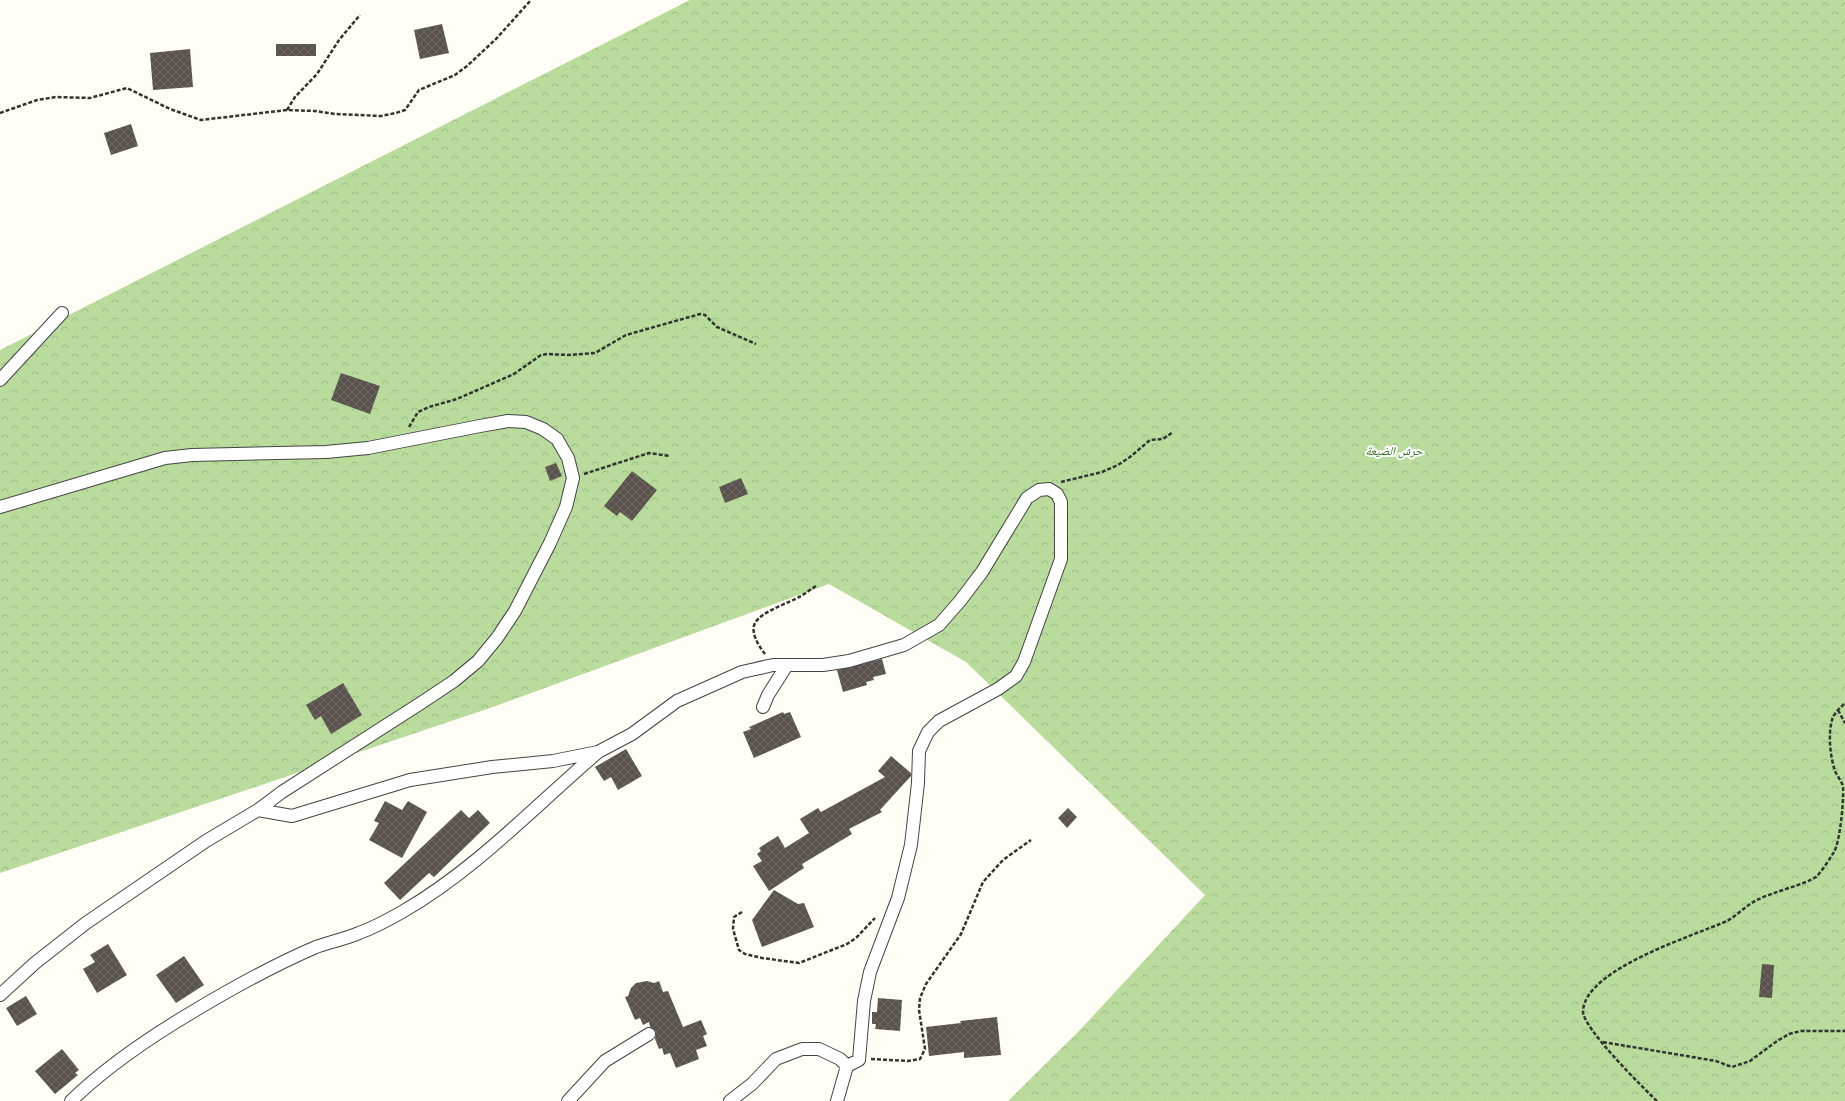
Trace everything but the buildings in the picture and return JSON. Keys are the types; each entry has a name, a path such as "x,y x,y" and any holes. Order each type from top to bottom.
{"street":[{"path":"0,380 62,313"},
{"path":"0,508 166,458 192,455 326,452 368,448 508,421 526,422 543,429 557,439 568,458 573,478 566,507 550,543 515,611 497,638 478,662 454,681 282,792 258,810 206,841 86,923 35,963 0,995"},
{"path":"71,1101 116,1062 150,1038 232,988 318,947 359,933 402,912 427,896 461,873 598,752 632,734 677,701 742,672 773,665 823,665 849,661 904,645 939,625 982,572 1027,498 1039,490 1049,489 1057,494 1061,502 1061,559 1024,662 1016,676 998,689 939,721 928,732 919,751 918,784 910,845 898,898 870,972 864,1001 859,1060 847,1066 836,1101"},
{"path":"763,707 768,695 787,665"},
{"path":"258,810 292,816 410,780 492,766 553,761 598,752"},
{"path":"568,1101 606,1061 649,1034"},
{"path":"730,1101 752,1084 776,1059 802,1049 819,1049 840,1059 847,1066"}],"path":[{"path":"0,113 37,100 56,97 90,98 127,88 170,109 201,120 287,110 381,116 405,110 419,90 455,75 467,66 496,39 532,0"},
{"path":"287,110 295,97 316,74 339,40 360,15"},
{"path":"401,441 418,412 429,407 457,399 514,374 541,355 595,353 626,335 700,314 705,315 717,327 756,344"},
{"path":"1049,489 1064,480 1102,472 1118,465 1150,440 1163,439 1173,432"},
{"path":"573,478 649,453 670,456"},
{"path":"773,665 756,640 754,631 755,623 762,617 801,596 816,586"},
{"path":"1657,1101 1641,1086 1589,1027 1583,1011 1588,996 1600,982 1617,969 1677,941 1729,920 1758,899 1815,877 1835,851 1840,833 1843,786 1835,771 1831,747 1832,719 1845,703"},
{"path":"1838,710 1845,723"},
{"path":"859,1060 908,1061 920,1059 925,1048 919,1010 920,998 926,984 961,934 983,882 1003,860 1031,840"},
{"path":"742,912 734,917 733,929 739,950 745,954 762,958 799,962 847,944 856,938 879,915"},
{"path":"1602,1042 1716,1061 1732,1067 1750,1061 1788,1034 1801,1031 1845,1031"}],"green space":[{"name":"حرش الضيعة","path":"690,0 1845,0 1845,1101 1008,1101 1079,1031 1205,895 966,662 829,584 490,708 0,873 0,350"}]}
